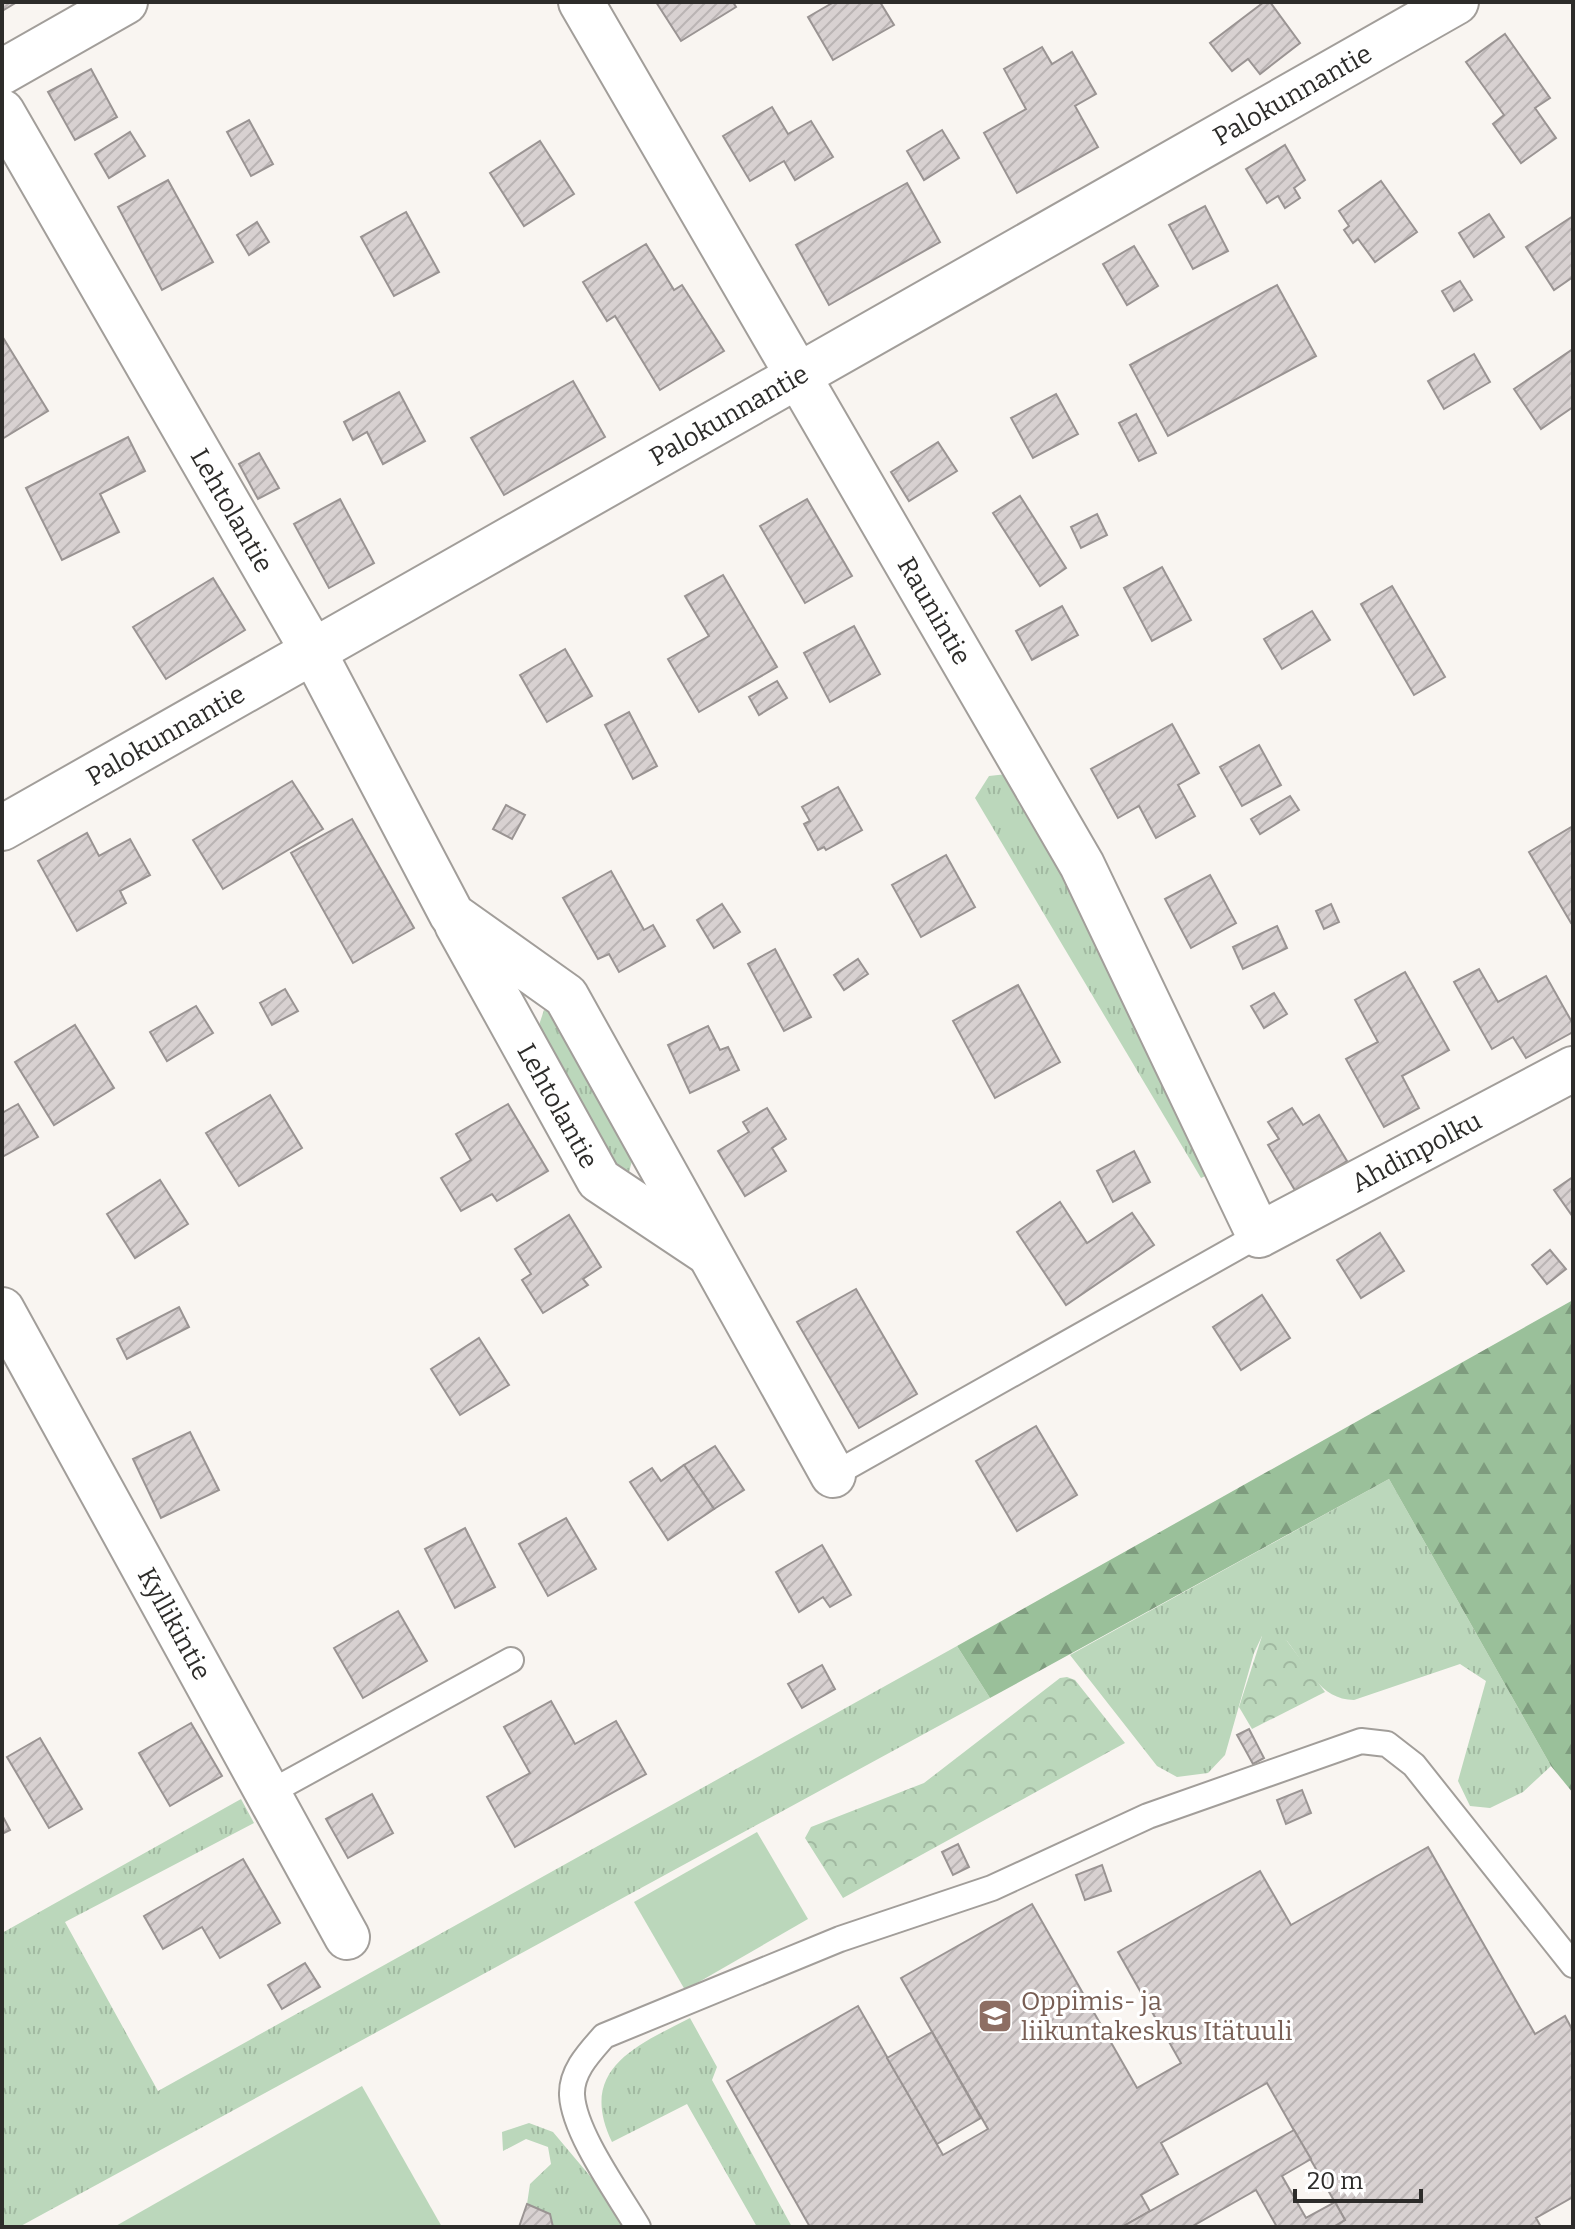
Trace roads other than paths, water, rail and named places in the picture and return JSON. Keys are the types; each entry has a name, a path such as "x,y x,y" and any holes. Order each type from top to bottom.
{"street":[{"path":"2,72 125,2"},
{"name":"Raunintie","path":"581,2 1082,865 1259,1235"},
{"name":"Palokunnantie","path":"2,828 1456,2"},
{"name":"Lehtolantie","path":"2,112 313,651 452,915 599,1180 710,1254"},
{"name":"Lehtolantie","path":"452,915 566,996 833,1475"},
{"name":"Ahdinpolku","path":"1259,1235 1573,1069"},
{"name":"Kyllikintie","path":"2,1310 347,1937"}],"lane":[{"path":"833,1475 1259,1235"},
{"path":"269,1793 511,1660"},
{"path":"638,2227 581,2129 572,2093 581,2062 604,2036 840,1939 992,1888 1148,1816 1361,1741 1387,1744 1414,1765 1573,1965"}],"place":[{"name":"Oppimis- ja liikuntakeskus Itätuuli","path":"995,2016"}]}
